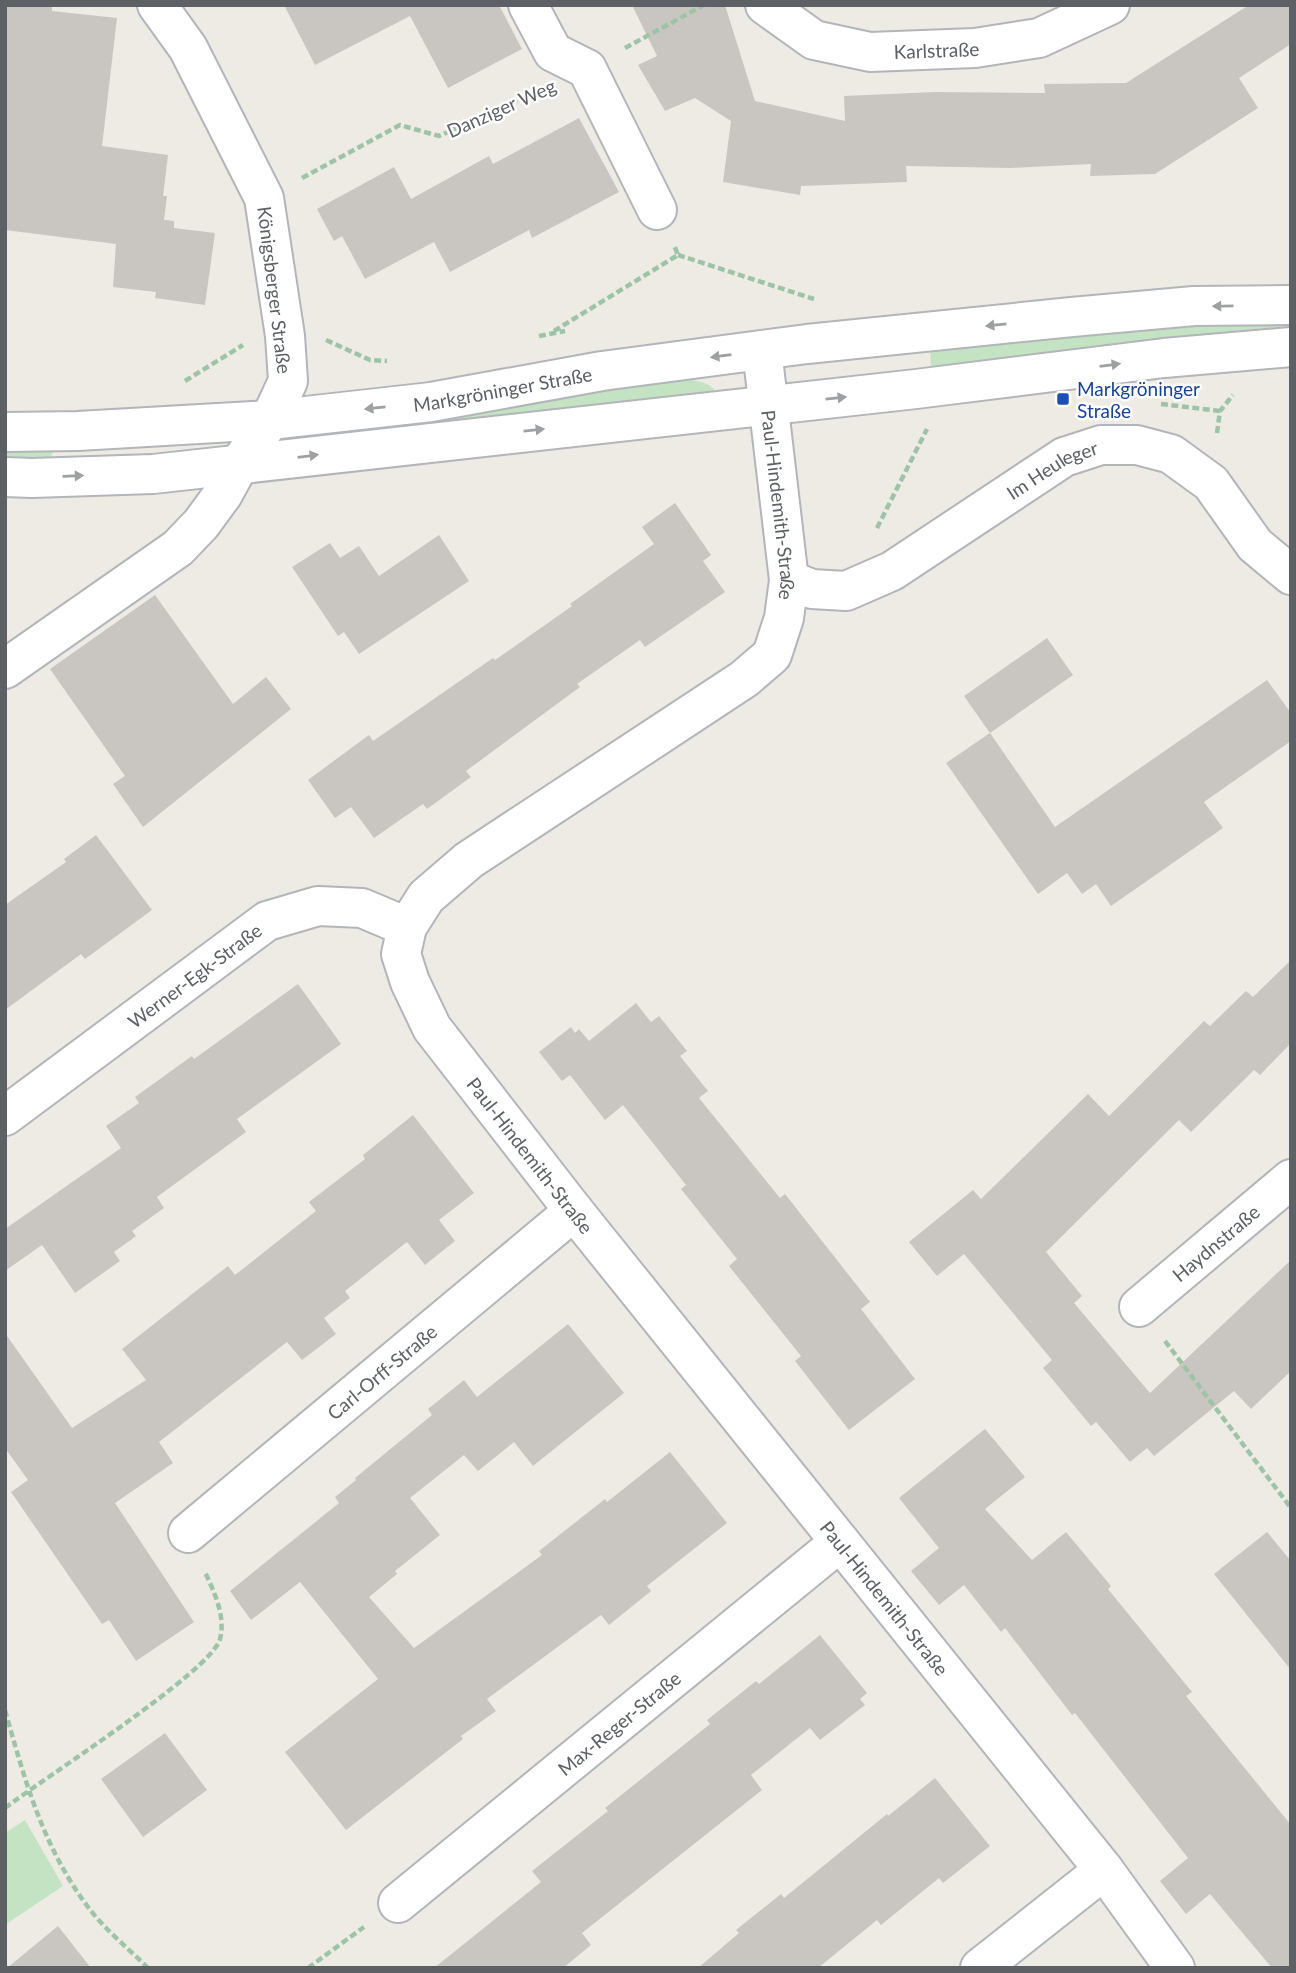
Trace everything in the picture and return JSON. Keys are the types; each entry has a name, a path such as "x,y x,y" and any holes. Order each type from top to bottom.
{"street":[{"name":"Königsberger Straße","path":"157,5 188,48 264,198 285,336 288,381 271,420 240,463"},
{"name":"Danziger Weg","path":"528,5 553,52 587,69"},
{"name":"Karlstraße","path":"765,5 814,40 870,52 975,48 1039,38 1110,5"},
{"path":"587,69 657,210"},
{"name":"Markgröninger Straße","path":"5,432 78,431 271,420 431,402 602,372 762,351 1086,315 1194,306 1291,304"},
{"name":"Markgröninger Straße","path":"5,477 153,474 916,389 1164,358 1291,347"},
{"name":"Paul-Hindemith-Straße","path":"762,351 789,580 784,618 772,655 744,678 469,860 426,897 407,927 401,954 410,982 432,1028 574,1211 1104,1870 1175,1968"},
{"name":"Im Heuleger","path":"789,580 813,589 846,591 892,571 1064,457 1101,445 1137,445 1171,454 1211,483 1255,544 1291,575"},
{"path":"5,669 178,548 201,524 223,494 240,463"},
{"name":"Werner-Egk-Straße","path":"5,1116 267,921 318,906 362,908 407,927"},
{"name":"Haydnstraße","path":"1139,1307 1291,1179"},
{"name":"Carl-Orff-Straße","path":"188,1533 574,1211"},
{"name":"Max-Reger-Straße","path":"398,1903 840,1542"},
{"path":"980,1968 1104,1870"}],"path":[{"path":"587,69 704,5"},
{"name":"Danziger Weg","path":"264,198 400,125 439,136 587,69"},
{"path":"657,210 678,255 815,299"},
{"path":"550,333 678,255"},
{"path":"876,531 936,411 916,389"},
{"path":"1211,483 1220,411 1235,393"},
{"path":"1139,1307 1291,1508"},
{"path":"5,1808 186,1678 208,1658 220,1640 220,1609 188,1533"},
{"path":"5,1710 27,1791 54,1855 89,1908 148,1968"},
{"path":"308,1968 398,1903"}],"green space":[{"path":"1291,318 1291,334 1116,347 931,368 930,344"},
{"path":"664,380 697,381 709,385 714,389 714,393 415,427 412,423 412,420"},
{"path":"5,446 50,447 53,452 50,459 5,463"},
{"path":"25,1820 63,1886 5,1925 5,1833"}],"building":[{"path":"5,5 52,5 52,11 117,18 102,146 168,155 163,196 167,196 164,220 174,221 174,228 215,233 205,305 155,298 156,292 113,287 116,244 5,230"},
{"path":"284,5 499,5 522,49 448,88 410,16 315,65"},
{"path":"632,5 725,5 755,101 845,121 844,96 935,92 1045,93 1044,84 1126,83 1249,5 1291,5 1291,44 1239,78 1258,108 1155,174 1090,176 1091,164 1010,168 906,166 907,182 801,186 800,195 723,182 731,121 695,98 665,111 638,65 657,56"},
{"path":"579,118 619,192 532,238 529,230 450,272 434,242 365,279 342,236 334,241 317,209 394,167 411,199 489,156 493,164"},
{"path":"675,503 711,555 703,561 725,592 645,647 640,640 577,684 580,687 466,771 471,777 427,809 423,804 374,838 351,807 335,818 308,780 369,735 373,741 572,606 570,604 654,544 642,527"},
{"path":"439,535 469,581 359,654 344,632 338,636 292,567 330,543 340,558 359,546 379,576"},
{"path":"155,595 233,704 266,677 291,709 143,827 113,784 125,776 50,669"},
{"path":"1047,638 1073,675 990,733 964,696"},
{"path":"1267,680 1291,713 1291,741 1204,802 1223,828 1111,906 1096,884 1082,894 1067,873 1038,894 946,763 990,733 1055,827"},
{"path":"96,835 152,910 85,959 81,954 5,1010 5,905 66,862 64,859"},
{"path":"1291,960 1291,1043 1260,1075 1254,1070 1191,1132 1179,1120 1046,1252 1082,1296 1074,1303 1150,1393 1291,1260 1291,1371 1251,1409 1234,1391 1154,1456 1147,1448 1130,1462 1096,1422 1091,1426 1043,1368 1052,1360 964,1254 937,1276 909,1242 973,1190 981,1199 1088,1094 1109,1116 1204,1021 1210,1026 1246,991 1253,997"},
{"path":"298,984 341,1044 237,1119 246,1132 157,1197 164,1208 132,1231 136,1236 114,1252 120,1261 75,1293 42,1245 5,1271 5,1229 121,1148 106,1126 139,1103 135,1097 192,1056 194,1059"},
{"path":"636,1003 651,1022 659,1016 687,1051 680,1056 708,1091 699,1098 780,1198 785,1194 870,1302 861,1309 915,1379 849,1430 795,1361 801,1356 729,1266 737,1259 681,1189 686,1185 623,1105 605,1120 570,1075 562,1081 539,1052 571,1027 575,1033 579,1029 589,1041"},
{"path":"413,1115 474,1193 439,1220 455,1241 425,1265 407,1242 345,1291 350,1298 324,1318 336,1334 302,1360 287,1342 159,1442 173,1463 115,1503 194,1622 136,1661 109,1620 102,1624 11,1492 28,1480 5,1448 5,1333 72,1428 146,1380 122,1349 228,1266 235,1275 316,1211 309,1202 365,1159 363,1155"},
{"path":"568,1324 624,1393 533,1466 514,1442 478,1471 464,1455 410,1498 440,1535 395,1571 397,1574 369,1597 414,1648 542,1555 539,1551 670,1452 727,1523 647,1586 651,1591 609,1625 601,1615 487,1699 496,1711 461,1736 463,1739 346,1830 285,1752 378,1679 300,1582 251,1620 230,1591 339,1503 335,1497 432,1415 428,1409 464,1380 477,1397"},
{"path":"985,1429 1025,1477 985,1509 1032,1560 1066,1532 1111,1586 1108,1589 1192,1692 1186,1696 1291,1825 1291,1968 1272,1968 1210,1894 1186,1914 1160,1881 1188,1858 1075,1713 1072,1715 1005,1628 1001,1632 964,1585 939,1605 911,1571 939,1548 899,1498"},
{"path":"1267,1532 1291,1561 1291,1670 1214,1574"},
{"path":"820,1635 867,1693 860,1699 865,1705 820,1740 810,1728 751,1775 762,1790 582,1933 591,1945 563,1968 434,1968 541,1882 532,1871 608,1811 605,1808 710,1724 707,1720 756,1681 759,1684"},
{"path":"165,1733 207,1790 143,1837 101,1779"},
{"path":"935,1778 990,1846 943,1883 939,1878 881,1925 877,1920 818,1968 698,1968 739,1933 736,1930 781,1894 784,1898"},
{"path":"58,1926 91,1968 7,1968"}],"place":[{"name":"Markgröninger Straße","path":"1063,399"}]}
